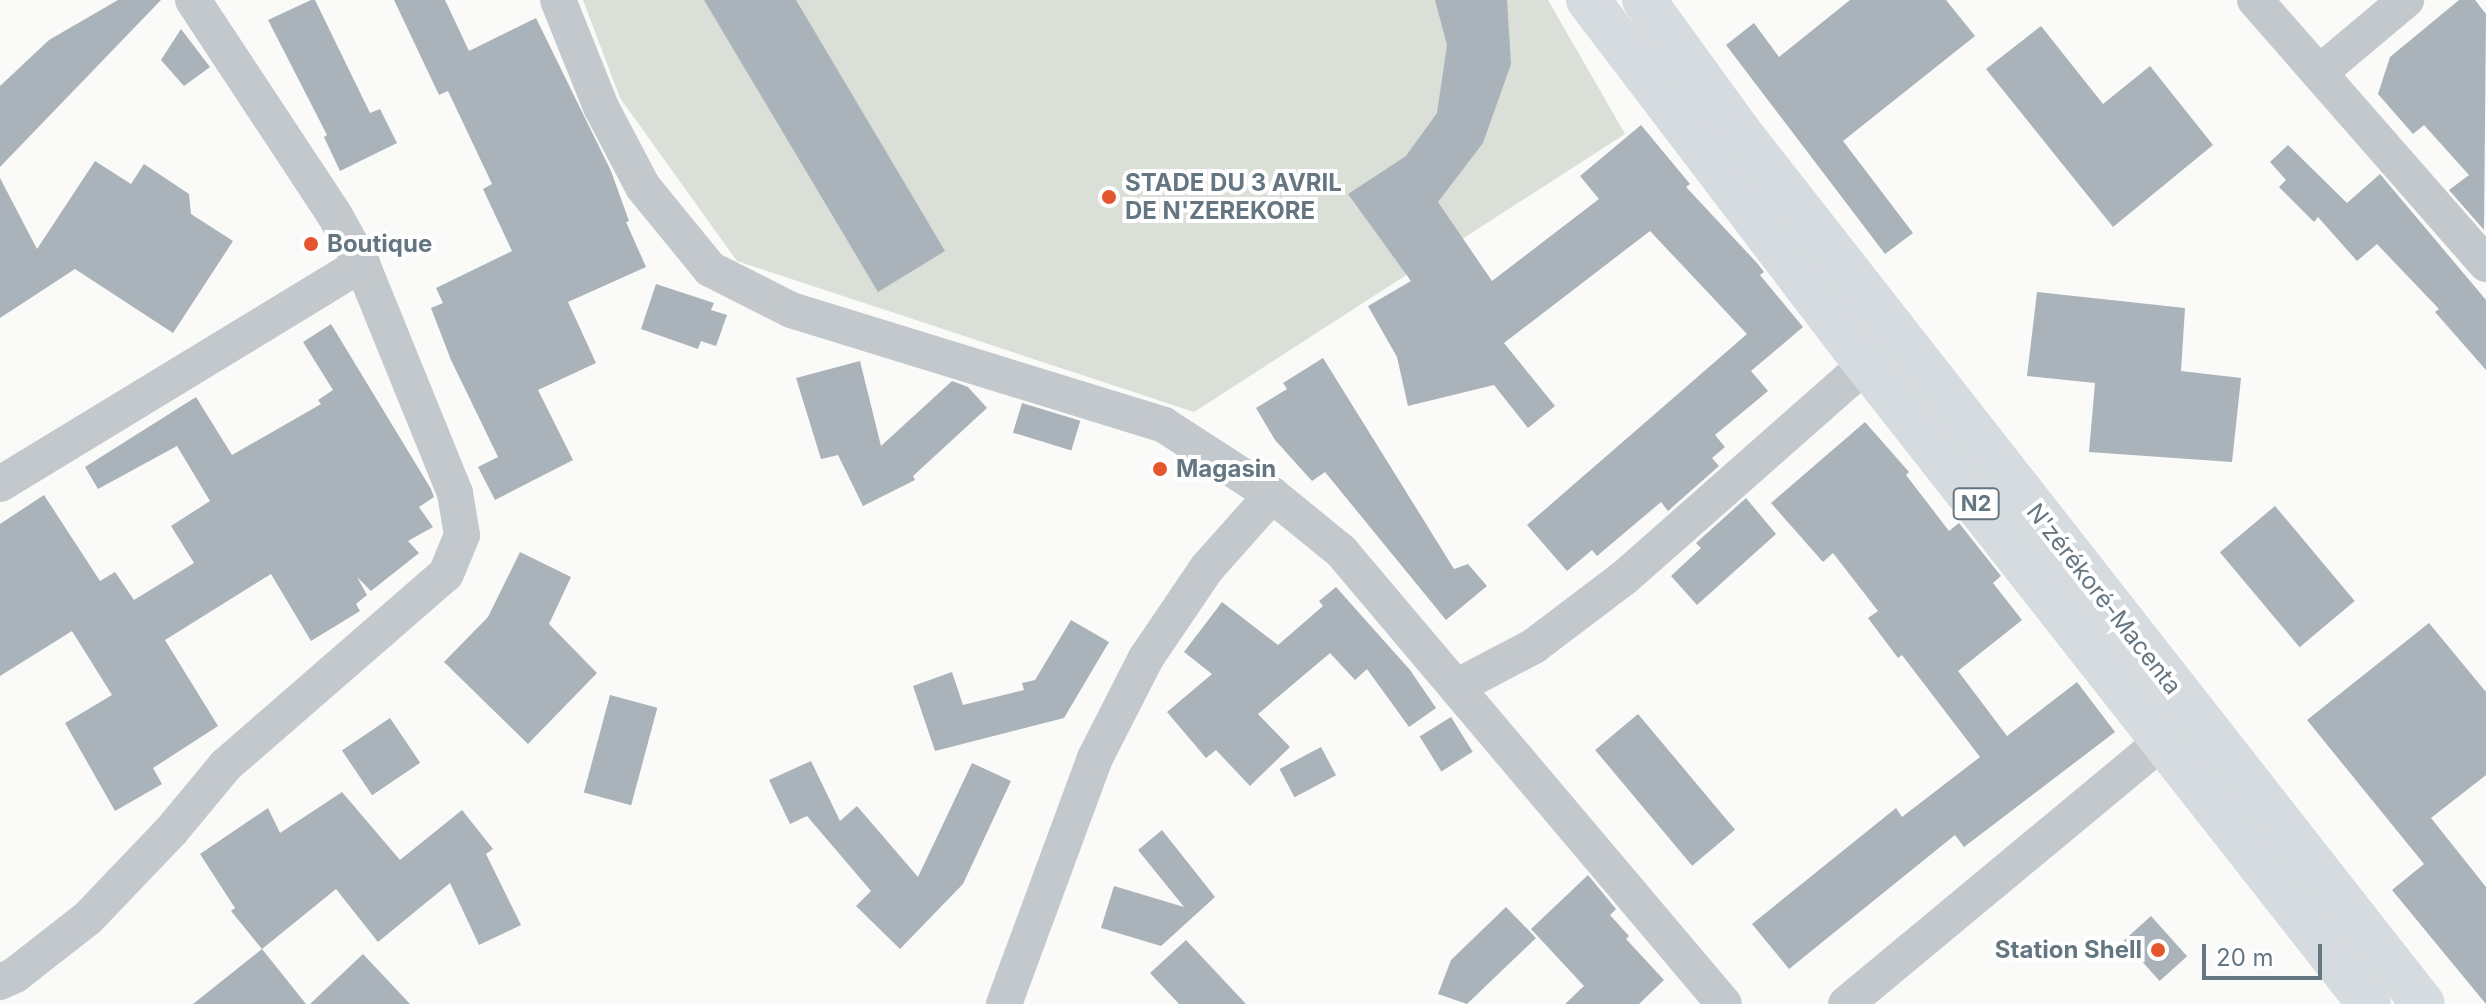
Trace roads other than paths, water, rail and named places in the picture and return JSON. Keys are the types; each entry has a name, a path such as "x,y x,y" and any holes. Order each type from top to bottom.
{"highway":[{"name":"N'zérékoré-Macenta","path":"1649,2 1741,134 1899,336 2179,728 2423,1004"},
{"name":"N2","path":"1599,16 1865,363 2179,728 2369,1004"}],"street":[{"path":"0,982 15,975 88,918 172,830 226,765 446,574 462,535 455,493 362,264 334,214 193,0"},
{"path":"558,0 601,107 643,187 710,269 791,310 1164,425 1272,495 1341,551 1724,1004"},
{"path":"2255,0 2486,264"},
{"path":"2319,73 2406,0"},
{"path":"1599,16 1649,2"},
{"path":"0,484 362,264"},
{"path":"1456,687 1534,646 1625,577 1899,336"},
{"path":"1004,1004 1095,758 1146,658 1207,568 1272,495"},
{"path":"1846,1004 2179,728"}],"place":[{"name":"STADE DU 3 AVRIL DE N'ZEREKORE","path":"1109,197"},
{"name":"Boutique","path":"311,244"},
{"name":"Magasin","path":"1160,469"},
{"name":"Station Shell","path":"2158,950"}]}
